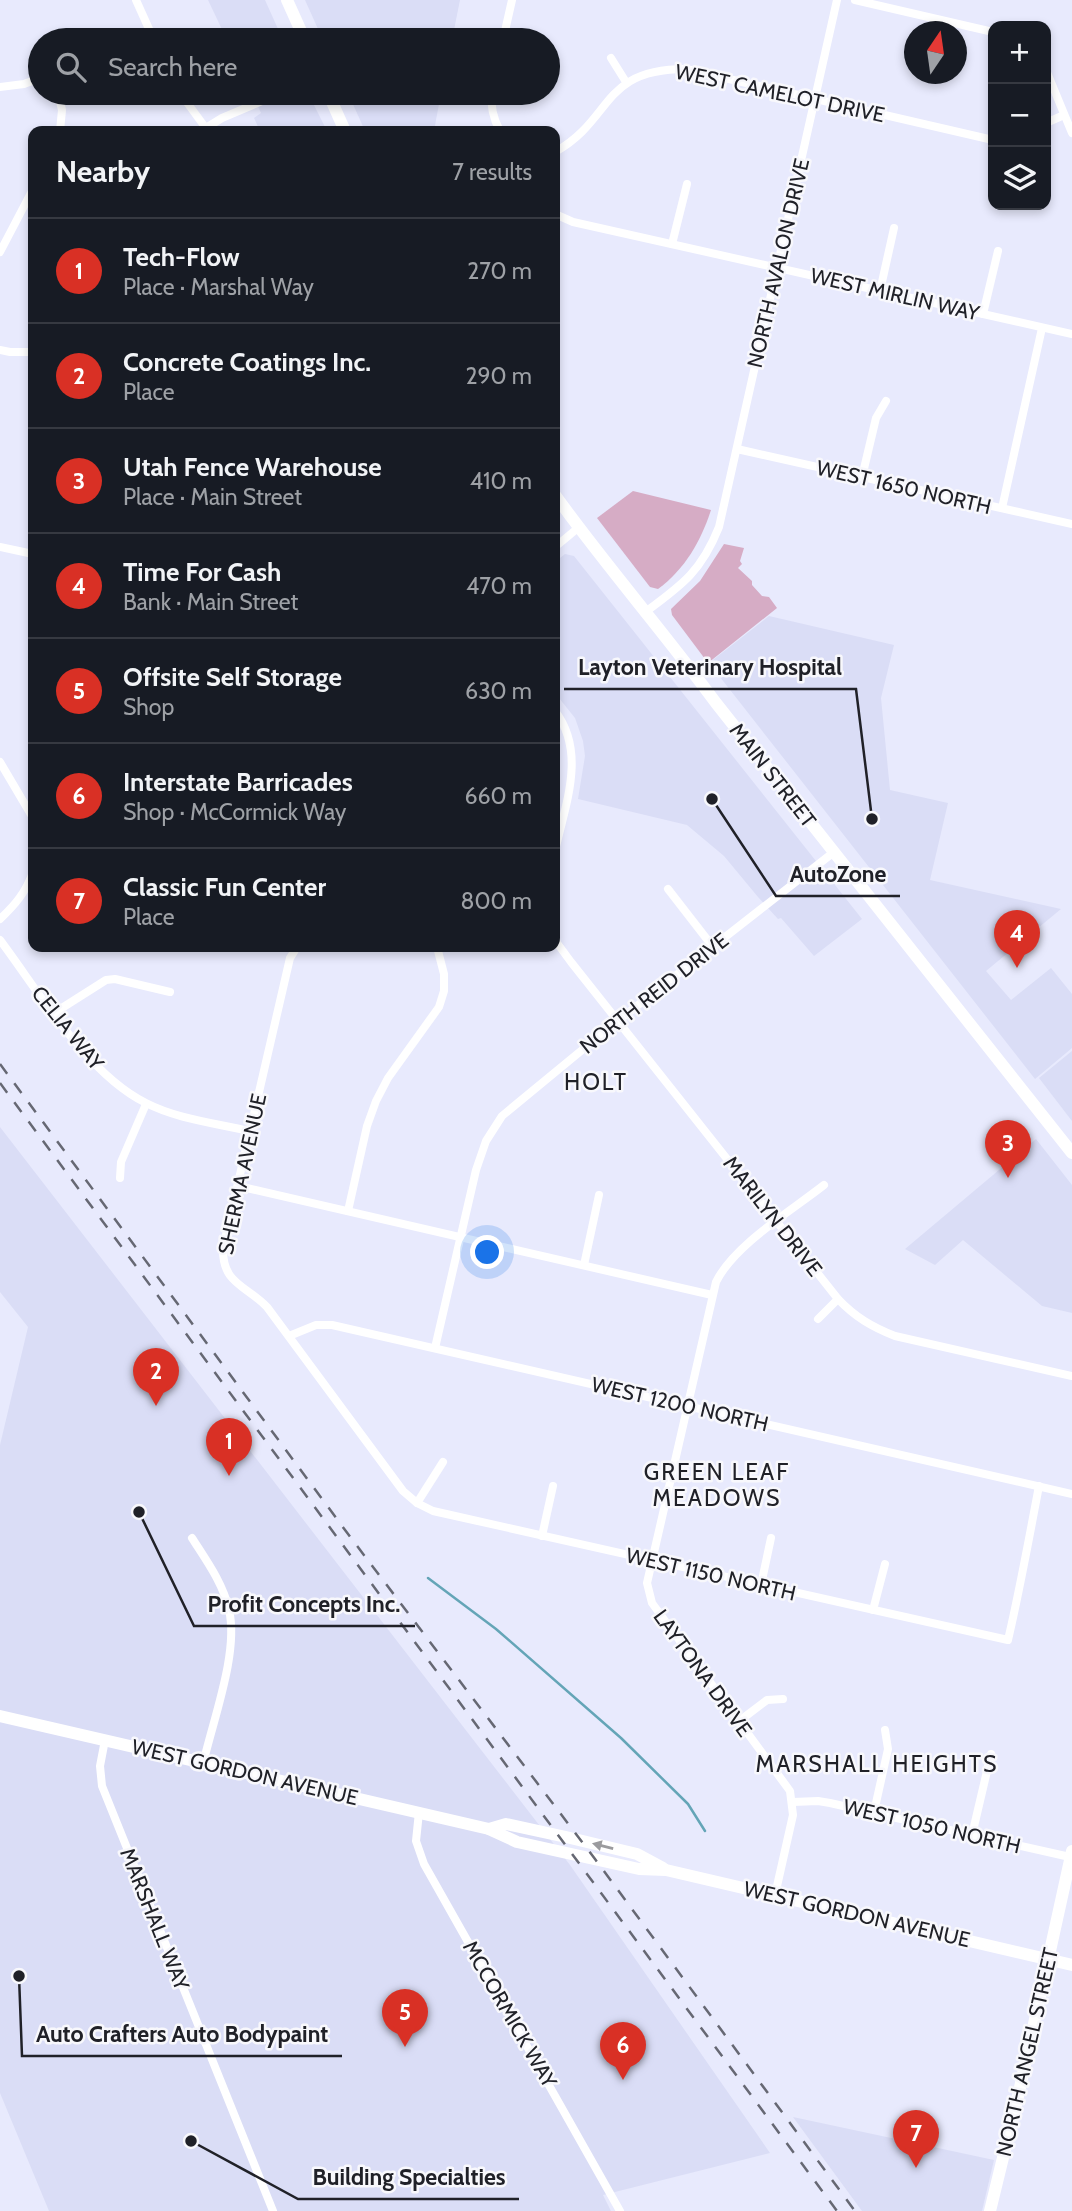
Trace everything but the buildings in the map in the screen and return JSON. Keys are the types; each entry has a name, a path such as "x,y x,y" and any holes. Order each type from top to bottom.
{"main road":[{"path":"287,0 300,28"},
{"path":"333,105 343,126"},
{"name":"MAIN STREET","path":"560,502 644,613 683,658 1072,1153"},
{"name":"WEST GORDON AVENUE","path":"0,1716 489,1829 517,1842 639,1869 666,1870 1072,1965"},
{"name":"NORTH ANGEL STREET","path":"990,2211 1071,1854"}],"street":[{"path":"136,0 148,28"},
{"path":"506,28 512,0"},
{"name":"NORTH AVALON DRIVE","path":"644,613 698,569 710,550 719,527 837,0"},
{"path":"855,0 988,31"},
{"path":"611,58 626,82"},
{"name":"WEST CAMELOT DRIVE","path":"560,149 588,127 606,100 626,82 665,69 686,69 988,139"},
{"path":"0,87 28,82"},
{"path":"1051,82 1072,133"},
{"path":"60,126 61,105"},
{"path":"188,105 201,126"},
{"path":"210,126 255,105"},
{"path":"491,105 497,126"},
{"path":"1051,121 1065,116"},
{"path":"673,244 687,184"},
{"path":"1,249 28,198"},
{"name":"WEST MIRLIN WAY","path":"560,216 573,222 1072,334"},
{"path":"880,291 894,228"},
{"path":"983,314 998,251"},
{"path":"1002,508 1042,328"},
{"path":"0,350 28,352"},
{"path":"862,477 876,418 886,401"},
{"name":"WEST 1650 NORTH","path":"737,449 1072,524"},
{"path":"560,543 578,528"},
{"path":"0,547 28,553"},
{"path":"560,719 566,728 573,761 560,829"},
{"path":"0,762 28,810"},
{"name":"NORTH REID DRIVE","path":"435,1348 476,1170 486,1141 502,1116 618,1021 834,852"},
{"path":"0,919 16,904 28,886"},
{"path":"668,889 713,947"},
{"name":"CELIA WAY","path":"0,940 82,1051 103,1073 146,1104 249,1131"},
{"name":"MARILYN DRIVE","path":"560,945 851,1313 873,1328 895,1336 1072,1376"},
{"name":"SHERMA AVENUE","path":"294,952 290,958 249,1131 222,1263 229,1278 254,1294 289,1336 403,1491 416,1503"},
{"path":"348,1211 367,1126 376,1101 388,1078 439,1007 444,991 444,974 438,952"},
{"path":"54,1013 106,980 115,979 170,992"},
{"path":"120,1178 121,1162 146,1104"},
{"name":"LAYTONA DRIVE","path":"793,1802 784,1781 652,1603 647,1583 712,1295 723,1267 824,1185"},
{"path":"238,1186 712,1295"},
{"path":"584,1265 598,1195"},
{"path":"818,1319 838,1299"},
{"name":"WEST 1200 NORTH","path":"289,1336 316,1325 332,1325 1072,1493"},
{"path":"416,1503 443,1462"},
{"path":"542,1536 553,1486"},
{"name":"WEST 1150 NORTH","path":"416,1503 433,1511 1008,1640 1025,1569 1027,1542 1039,1486"},
{"path":"192,1538 217,1577 229,1611 231,1645 203,1763"},
{"path":"761,1585 771,1538"},
{"path":"873,1610 885,1564"},
{"path":"738,1722 767,1700 783,1699"},
{"path":"874,1812 888,1749 885,1730"},
{"name":"MARSHALL WAY","path":"106,1740 100,1766 102,1786 273,2211"},
{"path":"972,1835 991,1754"},
{"name":"WEST 1050 NORTH","path":"793,1802 818,1801 1071,1854"},
{"path":"775,1895 793,1815 793,1802"},
{"name":"MCCORMICK WAY","path":"419,1812 416,1841 424,1864 620,2211"}],"shaded area":[{"path":"208,0 265,0 278,28 221,28"},
{"path":"305,0 460,0 454,28 318,28"},
{"path":"257,105 314,105 324,126 258,126 254,118 261,113"},
{"path":"353,105 439,105 435,126 363,126"},
{"path":"633,491 711,510 691,554 676,573 658,589 650,587 597,518"},
{"path":"724,544 744,548 740,561 742,564 738,568 752,581 752,585 762,596 769,597 777,608 708,663 672,615 671,609 700,581"},
{"path":"565,554 574,556 862,919 814,956 781,918 778,919 758,897 724,856 687,825 578,799 585,756 583,741 575,718 560,699 560,558"},
{"path":"769,616 894,645 881,698 890,790 948,803 930,880 1061,909 986,971 1011,1000 1051,968 1072,994 1072,1048 1035,1079 709,663"},
{"path":"1072,1051 1072,1121 1039,1078"},
{"path":"0,1127 570,1865 770,2153 603,2195 611,2211 49,2211 0,2093 0,1445 28,1327 0,1292"},
{"path":"1036,1139 1072,1185 1072,1313 1042,1306 963,1240 935,1265 905,1249"},
{"path":"793,2117 994,2160 982,2211 862,2211"}],"waterway":[{"path":"428,1578 496,1629 621,1738 688,1804 705,1831"}],"railway":[{"path":"0,1064 855,2211"},
{"path":"0,1083 837,2211"}],"place":[{"name":"AutoZone","path":"712,799"},
{"name":"Layton Veterinary Hospital","path":"872,819"},
{"name":"Time For Cash","path":"1017,968"},
{"name":"Utah Fence Warehouse","path":"1008,1178"},
{"name":"Concrete Coatings Inc.","path":"156,1406"},
{"name":"Tech-Flow","path":"229,1476"},
{"name":"Profit Concepts Inc.","path":"139,1512"},
{"name":"Auto Crafters Auto Bodypaint","path":"19,1976"},
{"name":"Offsite Self Storage","path":"405,2047"},
{"name":"Interstate Barricades","path":"623,2080"},
{"name":"Building Specialties","path":"191,2141"},
{"name":"Classic Fun Center","path":"916,2168"}],"district":[{"name":"HOLT","path":"596,1082"},
{"name":"GREEN LEAF MEADOWS","path":"717,1485"},
{"name":"MARSHALL HEIGHTS","path":"877,1764"}]}
